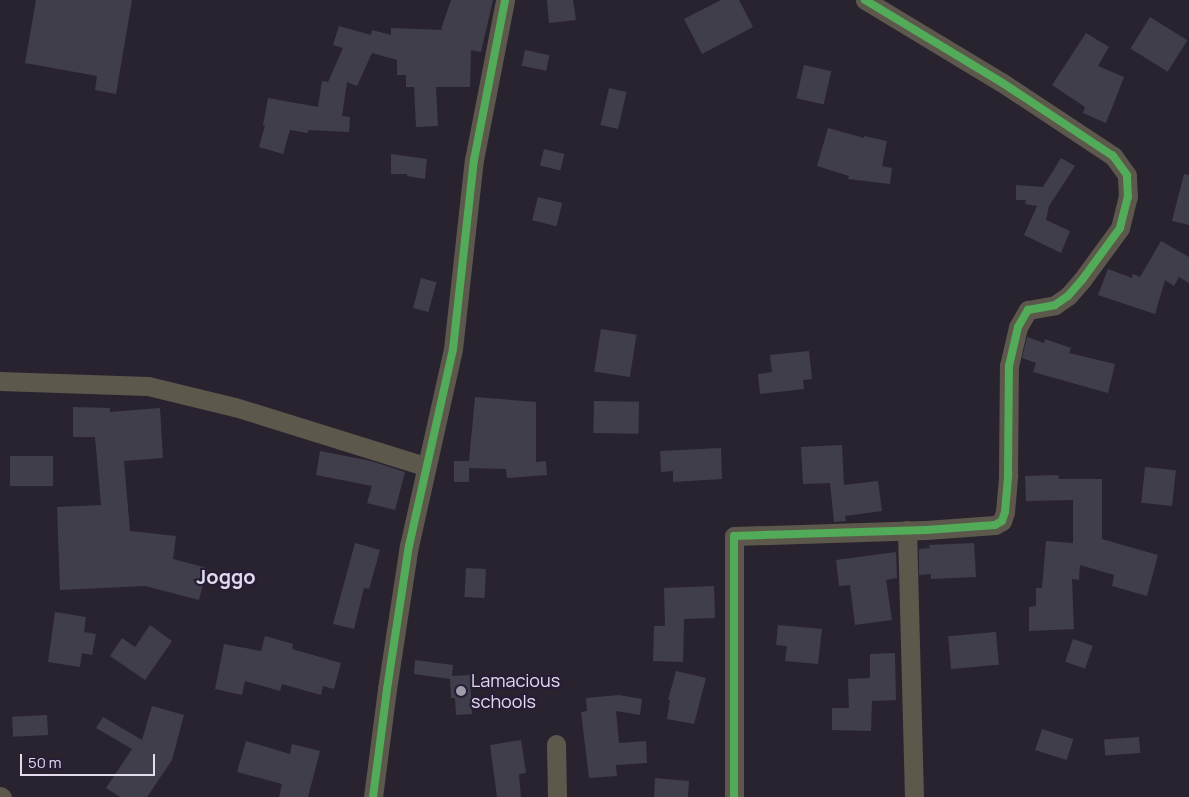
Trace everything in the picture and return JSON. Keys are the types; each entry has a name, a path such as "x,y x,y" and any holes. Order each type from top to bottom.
{"street":[{"path":"373,797 409,546 425,466 453,349 474,160 505,0"},
{"path":"734,797 734,536 738,534 995,526 1002,521 1005,512 1008,474 1008,366 1018,327 1028,310 1055,305 1068,296 1082,280 1120,228 1128,197 1126,174 1113,156 1074,128 865,0"},
{"path":"0,381 148,386 235,408 425,466"},
{"path":"908,530 914,797"},
{"path":"556,744 557,797"}],"building":[{"path":"36,0 132,0 116,94 95,90 97,76 25,63"},
{"path":"451,0 493,0 481,52 471,50 470,87 436,87 438,126 416,127 414,87 406,87 406,75 397,75 397,60 372,53 357,86 347,82 342,116 350,117 349,132 308,130 308,133 290,130 283,154 259,147 265,125 263,125 268,98 318,107 322,81 328,82 343,48 333,45 339,26 371,35 372,30 391,35 391,28 443,30 441,29"},
{"path":"547,0 573,0 576,20 549,23"},
{"path":"721,0 739,0 753,27 702,54 684,19"},
{"path":"1150,17 1187,40 1168,72 1130,48"},
{"path":"1086,33 1109,47 1098,66 1124,77 1106,123 1083,113 1085,107 1052,85"},
{"path":"525,50 549,55 546,71 522,66"},
{"path":"804,65 831,71 824,104 796,98"},
{"path":"609,88 627,92 618,129 600,125"},
{"path":"828,128 864,138 864,136 887,141 882,166 892,168 890,184 848,179 849,176 817,166"},
{"path":"544,149 564,154 560,171 540,165"},
{"path":"391,154 427,159 425,179 407,176 407,174 391,174"},
{"path":"1061,158 1075,166 1049,206 1046,220 1070,231 1061,253 1024,235 1037,206 1025,204 1026,200 1016,200 1016,185 1043,187"},
{"path":"1184,174 1189,175 1189,225 1172,221"},
{"path":"538,197 562,203 556,226 532,220"},
{"path":"1161,241 1189,257 1189,283 1179,277 1174,286 1165,280 1155,314 1098,295 1108,269 1132,278 1133,274 1140,277"},
{"path":"421,278 436,282 428,312 413,308"},
{"path":"601,329 637,335 630,377 594,371"},
{"path":"1027,337 1044,343 1045,339 1071,348 1069,353 1115,364 1108,393 1033,372 1036,363 1022,358"},
{"path":"809,351 812,379 803,380 804,389 760,394 758,374 772,372 770,355"},
{"path":"475,397 536,402 536,462 546,461 547,475 507,478 506,469 469,468 469,482 454,482 454,461 469,461"},
{"path":"594,401 639,402 638,434 593,433"},
{"path":"73,407 110,408 110,412 160,408 163,458 124,461 130,531 176,536 173,559 207,568 199,600 145,586 60,590 57,507 101,505 95,437 73,437"},
{"path":"842,445 844,485 878,481 882,511 845,516 846,521 834,522 830,483 803,484 801,447"},
{"path":"721,448 722,479 673,482 673,471 661,472 660,451"},
{"path":"320,451 371,461 405,472 395,510 367,503 372,486 316,475"},
{"path":"10,456 53,456 53,486 10,486"},
{"path":"1145,467 1176,470 1172,506 1141,503"},
{"path":"1058,475 1059,479 1102,479 1102,539 1158,555 1147,596 1112,586 1114,575 1080,565 1079,580 1072,579 1074,629 1029,631 1029,607 1036,606 1036,588 1042,588 1046,541 1073,543 1073,500 1026,501 1025,476"},
{"path":"355,543 380,550 369,589 364,588 354,629 333,624"},
{"path":"974,543 976,577 931,579 931,574 919,575 919,549 930,548 929,545"},
{"path":"896,552 897,578 886,580 892,620 855,625 850,585 839,586 836,560"},
{"path":"466,568 486,569 484,598 464,597"},
{"path":"714,586 715,618 684,619 683,662 653,661 654,626 665,626 664,588"},
{"path":"55,612 86,617 84,632 96,634 92,655 82,653 80,667 48,662"},
{"path":"150,625 172,641 145,680 110,656 122,638 135,647"},
{"path":"778,625 822,629 818,664 785,661 787,646 776,645"},
{"path":"996,632 999,665 951,669 948,636"},
{"path":"265,636 293,644 292,649 341,663 334,689 323,686 321,695 282,684 280,691 245,681 242,695 215,689 224,644 261,651"},
{"path":"1073,639 1093,646 1085,669 1065,662"},
{"path":"895,653 896,700 872,701 871,731 832,730 832,708 849,708 848,679 870,678 870,654"},
{"path":"415,660 453,665 452,676 470,675 472,714 456,715 455,698 451,698 450,679 414,674"},
{"path":"676,671 706,678 694,724 667,719 670,700 668,700"},
{"path":"619,695 642,699 640,715 616,711 619,743 646,741 647,763 616,765 617,776 589,778 581,712 587,711 586,698"},
{"path":"152,706 184,715 172,760 147,797 120,797 106,788 132,749 96,728 103,717 142,740"},
{"path":"47,715 48,735 13,737 12,717"},
{"path":"1042,729 1073,739 1067,760 1035,750"},
{"path":"1139,737 1140,753 1105,755 1104,739"},
{"path":"521,740 526,773 519,774 521,797 497,797 490,745"},
{"path":"246,741 290,754 292,744 320,751 308,797 279,797 282,784 237,772"},
{"path":"655,778 689,781 688,797 654,797"}],"cycle path":[{"path":"373,797 409,546 453,349 474,160 505,0"},
{"path":"734,797 734,536 926,530 995,525 1002,521 1005,512 1008,474 1009,366 1018,327 1028,310 1055,305 1068,296 1082,280 1120,228 1128,197 1127,175 1113,156 1001,82 865,0"}],"place":[{"name":"Lamacious schools","path":"461,691"}],"district":[{"name":"Joggo","path":"226,576"}]}
